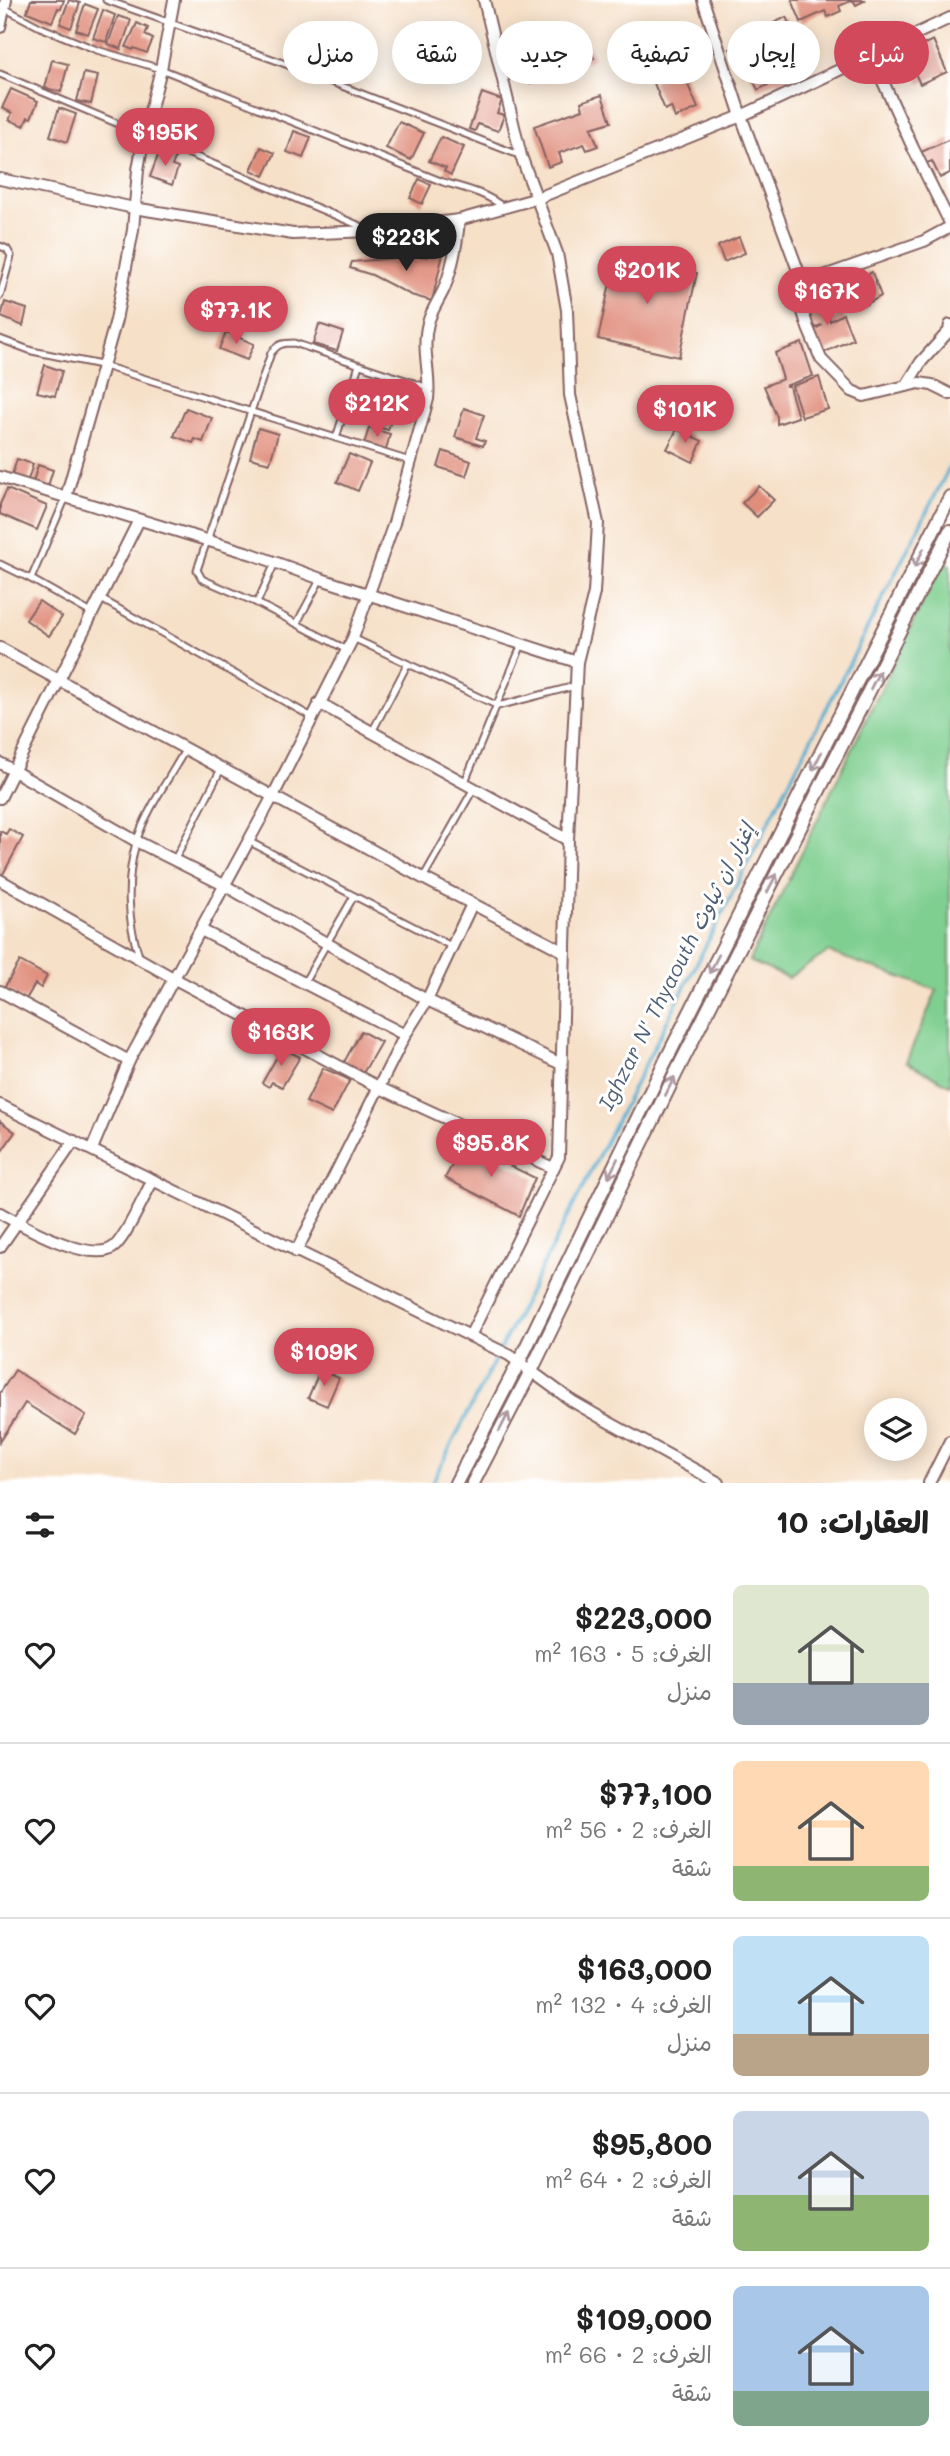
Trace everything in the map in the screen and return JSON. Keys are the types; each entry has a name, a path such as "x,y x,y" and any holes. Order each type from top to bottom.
{"street":[{"path":"66,498 101,365 116,320 129,254 144,135 161,69 174,0"},
{"path":"470,1336 559,1157 575,685 577,662 594,593 598,523 570,395 567,310 557,253 522,156 484,0"},
{"path":"703,0 741,116 799,273 795,286 821,359 852,391 864,396 919,383 932,385 950,394"},
{"path":"0,27 5,4"},
{"path":"929,28 950,18"},
{"path":"0,179 134,208 293,234 371,231 459,220 538,198 741,116 834,72"},
{"path":"795,286 924,241 950,225 884,84"},
{"path":"92,1149 129,1060 273,796 353,638 394,523 429,388 424,346 427,324 444,289 454,258 459,220"},
{"path":"906,386 921,362 949,331 950,325"},
{"path":"0,477 207,540 577,662"},
{"path":"456,1483 514,1359 950,497"},
{"path":"0,798 139,520"},
{"path":"473,1483 531,1371 682,1060 950,531"},
{"path":"0,648 185,750 565,952"},
{"path":"319,703 568,840"},
{"path":"0,764 136,841 224,885 427,1000 561,1064"},
{"path":"0,880 175,979 380,1088 553,1168"},
{"path":"296,1252 405,1035 427,1000 472,904"},
{"path":"201,930 405,1035"},
{"path":"0,991 129,1060"},
{"path":"0,1105 494,1347 603,1419 719,1483"},
{"path":"0,1247 74,1141"},
{"path":"0,1213 59,1242 104,1252 118,1244 153,1180"},
{"path":"929,1483 950,1441"}],"lane":[{"path":"106,0 275,60 522,156"},
{"path":"5,4 40,27 97,50 161,69 443,182 478,192 504,208"},
{"path":"0,74 371,231"},
{"path":"0,246 11,256 0,296"},
{"path":"0,339 33,351 101,365 410,461"},
{"path":"347,650 257,603 202,579 199,576 200,559 271,353 282,343 294,343 429,388"},
{"path":"335,438 359,365"},
{"path":"31,579 66,498"},
{"path":"257,603 275,563"},
{"path":"0,564 93,614"},
{"path":"297,623 321,579"},
{"path":"101,599 312,717"},
{"path":"353,638 498,706 575,685"},
{"path":"423,878 469,786 522,643"},
{"path":"372,732 407,665"},
{"path":"140,959 132,935 130,914 130,887 136,841 185,750"},
{"path":"174,861 221,769"},
{"path":"247,841 451,946"},
{"path":"303,983 355,896"}],"green space":[{"path":"943,561 950,565 950,1085 906,1062 937,990 828,952 788,978 749,961"}],"building":[{"path":"31,0 64,0 52,22 27,12"},
{"path":"69,0 80,3 71,28 60,24"},
{"path":"792,0 853,0 839,6 841,11 828,17 825,11 801,21"},
{"path":"853,0 866,0 856,5"},
{"path":"85,4 98,9 88,34 76,30"},
{"path":"103,10 115,15 106,42 93,38"},
{"path":"118,16 131,20 121,49 108,44"},
{"path":"137,23 148,28 145,35 153,39 147,53 126,47"},
{"path":"933,40 947,72 929,80 929,42"},
{"path":"52,60 68,64 61,92 45,88"},
{"path":"84,73 98,76 91,104 77,101"},
{"path":"654,84 688,84 698,108 675,118 671,107 665,110"},
{"path":"755,84 770,84 758,90"},
{"path":"11,89 38,101 31,118 28,117 24,126 9,120 12,113 2,108"},
{"path":"482,93 502,100 497,113 504,115 498,131 478,124 475,131 469,129"},
{"path":"602,95 611,122 591,128 598,146 587,150 584,144 559,153 562,162 548,167 534,126 583,109 581,102"},
{"path":"59,108 76,114 67,142 50,136"},
{"path":"399,122 424,133 411,160 386,148"},
{"path":"294,131 311,137 303,158 287,152"},
{"path":"441,137 464,147 451,175 444,171 446,168 429,161"},
{"path":"950,139 950,173 940,178 932,161 924,164 919,153"},
{"path":"261,147 275,153 264,176 251,170"},
{"path":"160,150 176,156 172,166 178,168 172,185 150,177"},
{"path":"419,179 431,185 422,204 410,198"},
{"path":"739,237 745,253 724,262 718,246"},
{"path":"443,254 432,301 411,295 372,275 350,268 352,262 427,257"},
{"path":"616,255 697,273 679,357 598,339"},
{"path":"872,272 881,296 865,305 856,281"},
{"path":"821,297 830,321 843,314 853,339 821,354 811,331 822,325 813,328 804,305"},
{"path":"5,302 27,309 23,326 1,317"},
{"path":"319,324 343,332 337,351 313,344"},
{"path":"226,332 254,344 247,360 219,349"},
{"path":"802,343 813,376 785,386 789,386 798,417 777,424 777,417 764,386 783,379 775,353"},
{"path":"45,365 62,371 55,396 37,392"},
{"path":"819,377 828,409 802,417 792,386"},
{"path":"370,401 395,408 388,430 363,423"},
{"path":"186,408 212,418 203,442 195,439 193,443 174,436"},
{"path":"464,408 484,415 476,438 485,441 483,446 455,437"},
{"path":"258,428 278,434 270,463 250,458"},
{"path":"369,428 390,434 386,450 364,444"},
{"path":"677,429 702,441 693,462 667,449"},
{"path":"443,451 471,461 466,476 438,467"},
{"path":"349,454 370,463 358,491 337,482"},
{"path":"17,459 33,464 28,480 12,475"},
{"path":"38,465 53,470 48,486 33,482"},
{"path":"759,486 774,500 757,517 742,503"},
{"path":"7,489 47,506 37,530 0,514 0,504"},
{"path":"39,601 62,617 49,636 26,620"},
{"path":"9,829 23,837 2,876 0,831 6,834"},
{"path":"20,961 47,976 41,988 35,984 25,1001 4,988"},
{"path":"361,1031 381,1042 362,1075 343,1064"},
{"path":"282,1048 300,1057 282,1087 272,1082 269,1087 262,1083"},
{"path":"323,1068 350,1080 332,1114 306,1102"},
{"path":"0,1121 15,1132 2,1151 0,1149"},
{"path":"464,1143 535,1178 519,1216 445,1178"},
{"path":"15,1370 86,1415 75,1434 25,1403 0,1442 0,1393"},
{"path":"320,1370 339,1378 327,1406 308,1398"}],"waterway":[{"name":"Ighzar N' Thyaouth إغزار ان ثياوث","path":"432,1483 950,466"}]}
